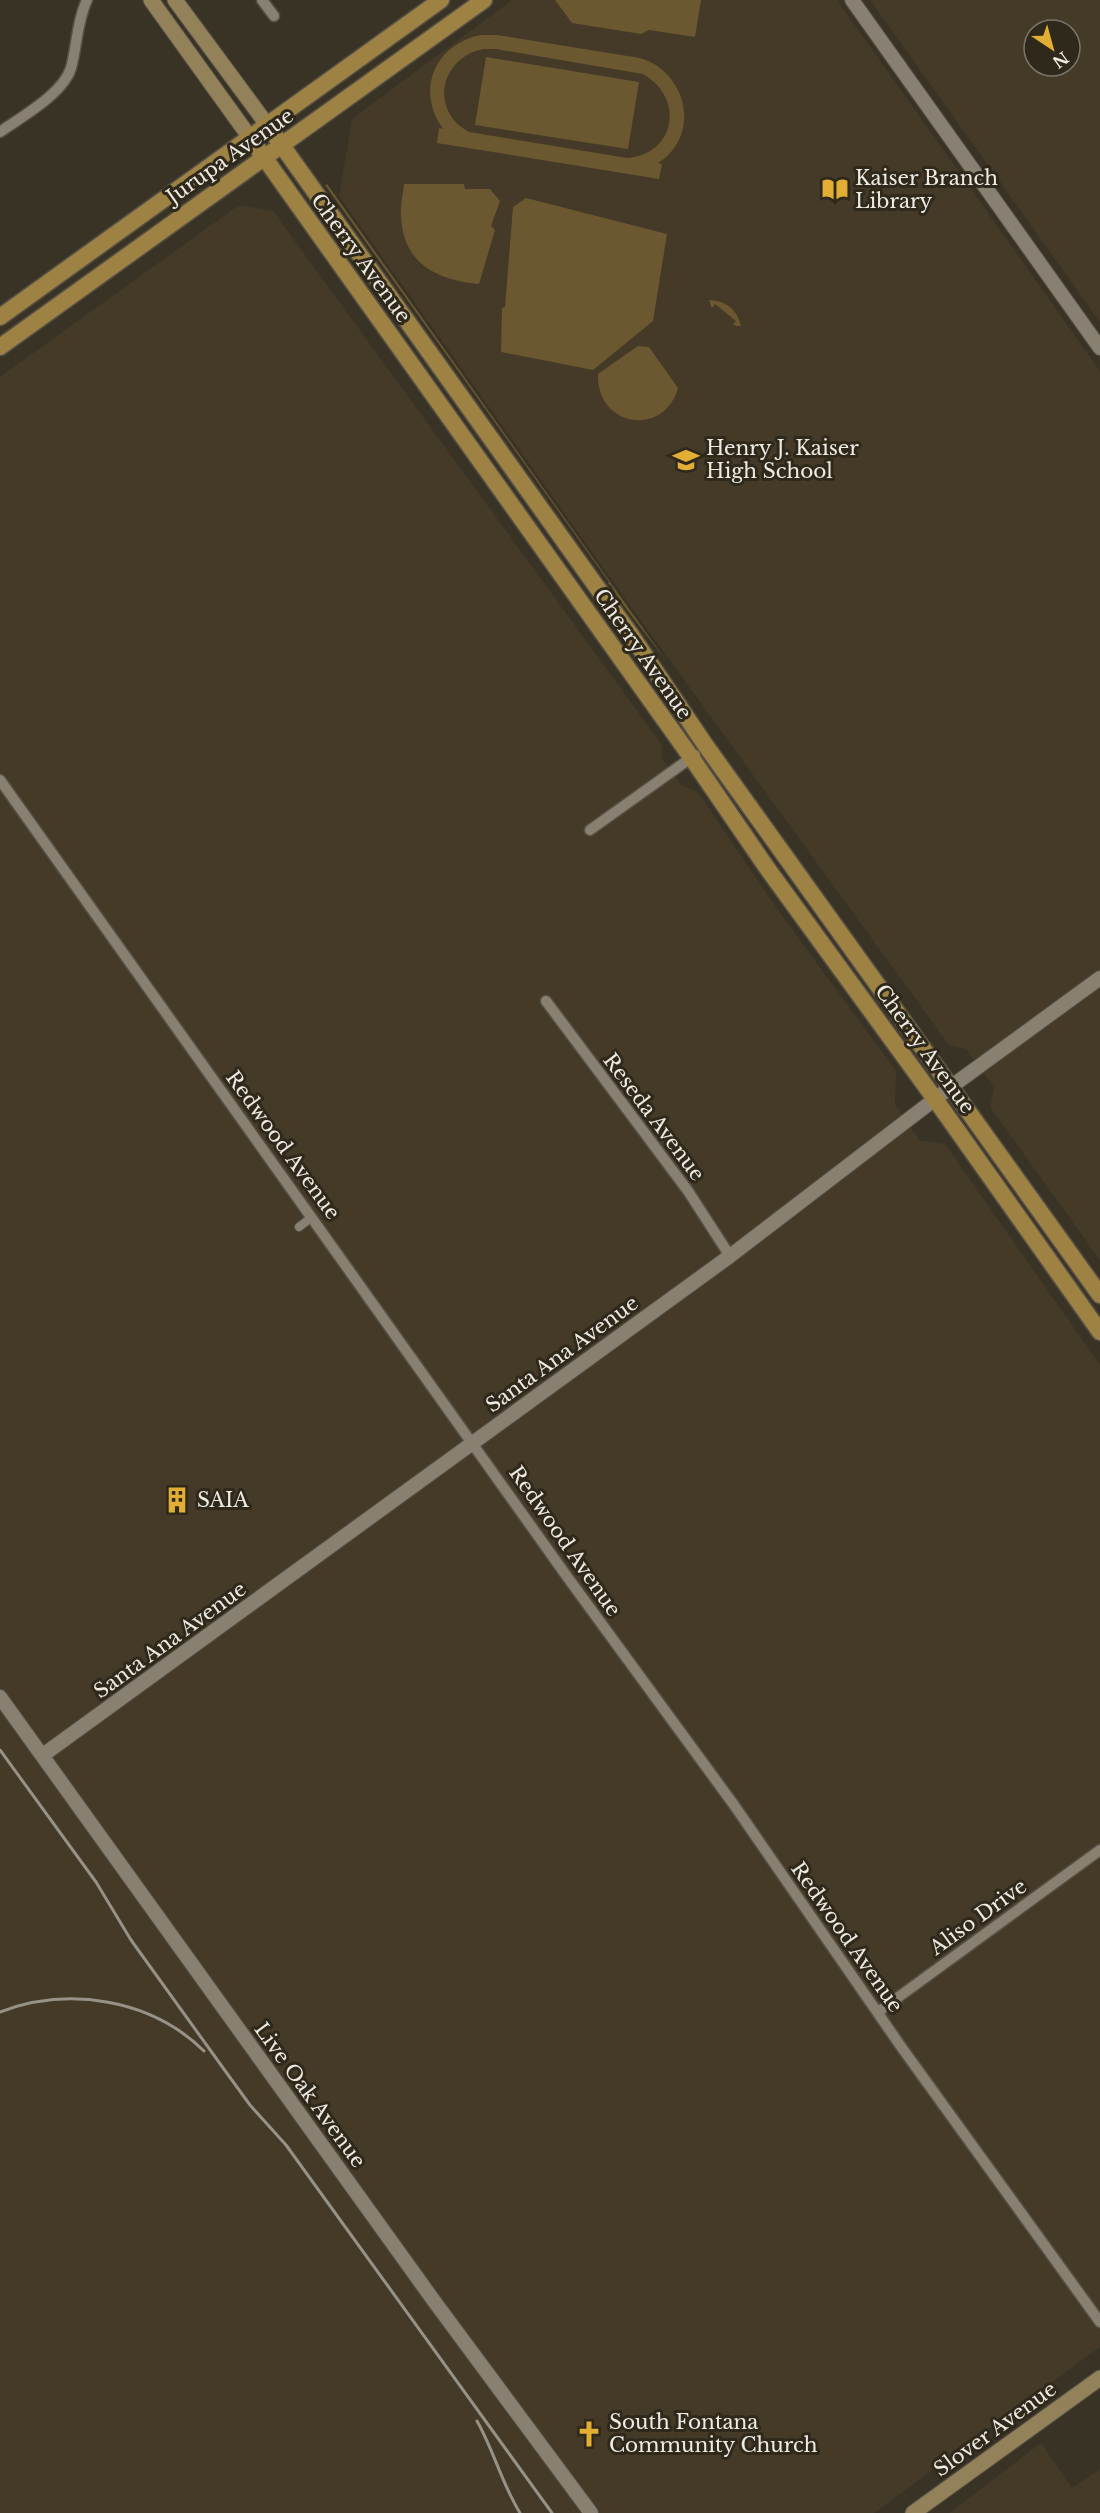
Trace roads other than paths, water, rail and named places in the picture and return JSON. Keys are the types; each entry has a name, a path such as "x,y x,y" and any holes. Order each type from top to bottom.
{"main road":[{"name":"Cherry Avenue","path":"151,0 691,757 767,868 935,1099 1100,1332"},
{"name":"Cherry Avenue","path":"175,0 268,126 631,635 706,746 1100,1295"},
{"name":"Jurupa Avenue","path":"0,317 251,139 441,0"},
{"name":"Jurupa Avenue","path":"0,347 484,0"},
{"name":"Slover Avenue","path":"914,2513 1100,2378"}],"street":[{"path":"0,132 48,97 65,80 70,69 87,0"},
{"path":"262,0 274,16"},
{"path":"852,0 1100,348"},
{"path":"591,830 706,746"},
{"name":"Redwood Avenue","path":"0,780 568,1578 734,1805 878,2012 1100,2322"},
{"name":"Santa Ana Avenue","path":"43,1755 730,1256 951,1086 1100,978"},
{"name":"Reseda Avenue","path":"546,1001 688,1191 730,1256"},
{"path":"299,1227 312,1217"},
{"name":"Live Oak Avenue","path":"0,1696 434,2301 591,2513"},
{"name":"Aliso Drive","path":"878,2012 1100,1850"}],"railway":[{"path":"0,1750 96,1882 131,1940 226,2072 250,2105 286,2145 552,2513"},
{"path":"0,2012 26,2004 54,2000 81,1999 108,2002 159,2019 183,2033 204,2051"},
{"path":"477,2421 520,2513"}],"place":[{"name":"Kaiser Branch Library","path":"835,189"},
{"name":"Henry J. Kaiser High School","path":"686,460"},
{"name":"SAIA","path":"177,1500"},
{"name":"South Fontana Community Church","path":"589,2434"}]}
